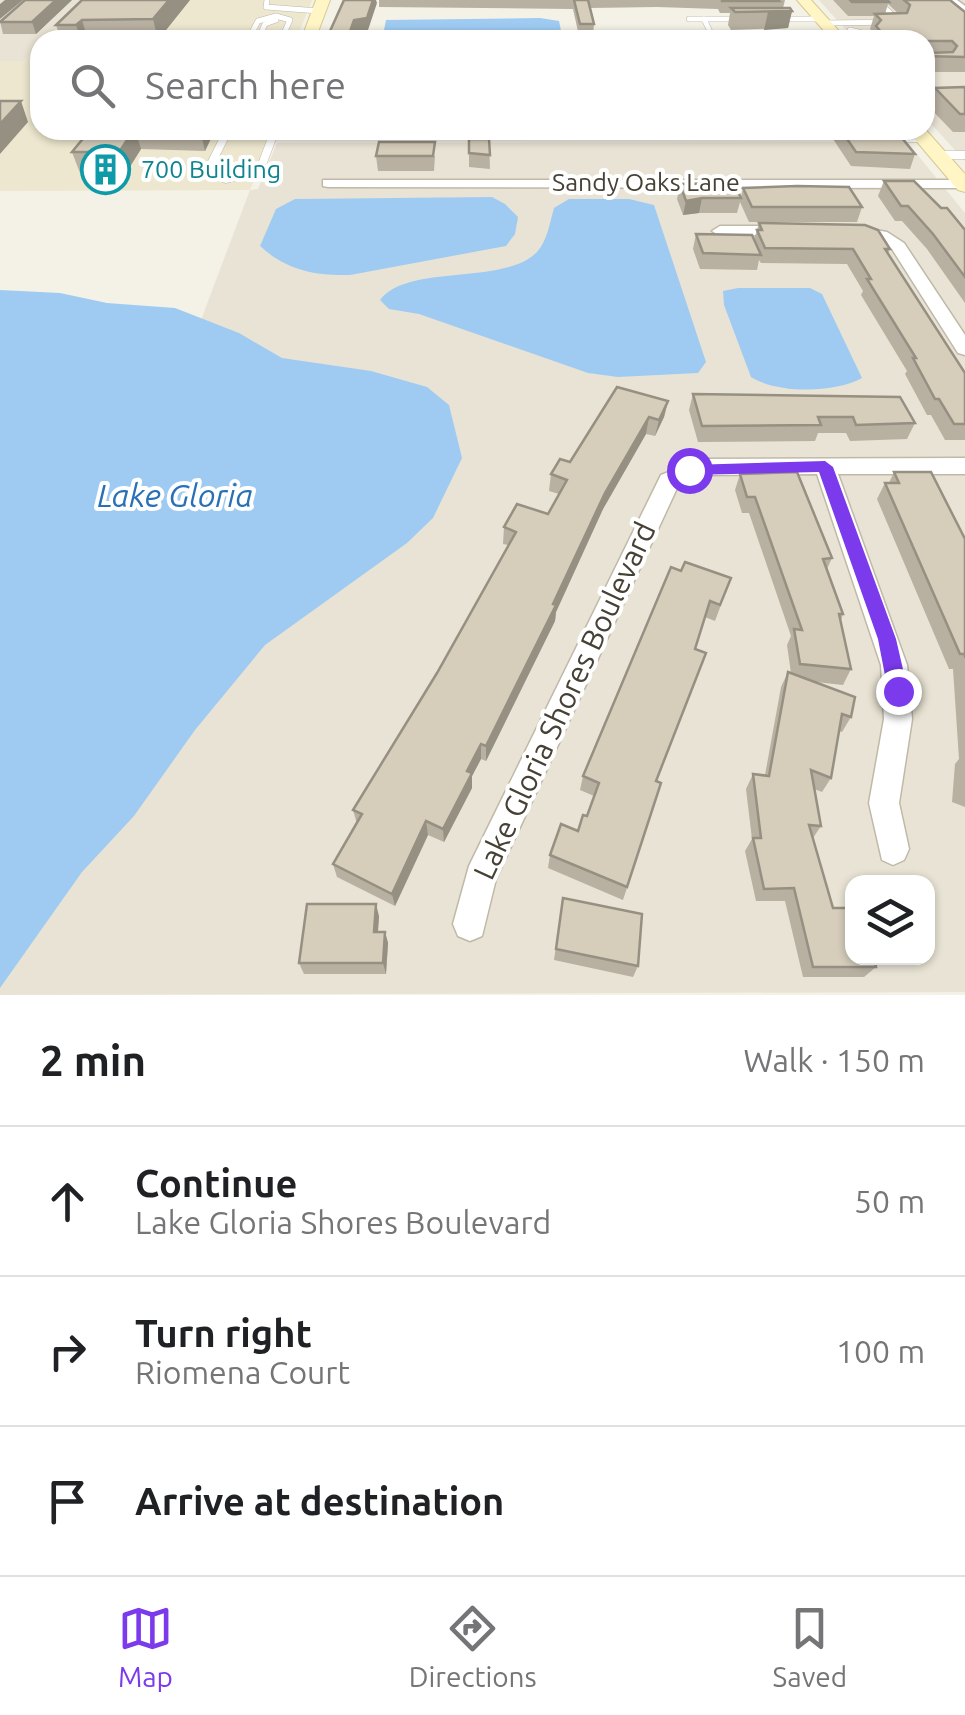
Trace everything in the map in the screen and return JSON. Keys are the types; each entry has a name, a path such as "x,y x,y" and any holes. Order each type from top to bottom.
{"street":[{"path":"804,0 831,30"},
{"path":"950,0 965,12"},
{"path":"312,30 321,6"},
{"path":"935,97 965,96"},
{"path":"925,140 964,185"},
{"name":"Sandy Oaks Lane","path":"328,183 964,185"},
{"path":"720,230 872,232 898,246 965,349"},
{"name":"Lake Gloria Shores Boulevard","path":"470,924 480,877 669,481 702,467 965,466"},
{"path":"825,467 894,664 898,719 884,803 894,849"}],"lane":[{"path":"267,0 266,8 289,11 321,6"},
{"path":"289,11 294,0"},
{"path":"831,30 900,22 876,0"},
{"path":"254,30 260,19 276,16 290,20"},
{"path":"690,19 743,19"},
{"path":"704,19 709,30"},
{"path":"762,19 831,30 861,30"},
{"path":"264,30 268,22 290,20"},
{"path":"286,30 290,20"},
{"path":"224,140 209,175 230,178 260,170 272,140"},
{"path":"938,155 965,155"}],"shaded area":[{"path":"0,0 85,0 55,30 30,30 30,55 24,61 0,61"},
{"path":"85,0 312,0 300,30 55,30"},
{"path":"819,0 965,0 965,161 935,128 935,30 846,30"},
{"path":"30,55 30,140 270,140 250,190 0,191 0,61 24,61"},
{"path":"907,142 965,213 965,992 0,995 0,853 250,190 258,189 277,143"}],"water":[{"path":"540,18 559,21 561,30 384,30 386,20"},
{"path":"492,197 518,217 515,234 506,246 337,275 291,266 260,246 276,209 295,199"},
{"path":"569,199 629,199 654,205 706,362 698,373 618,377 588,373 419,314 389,309 380,300 393,289 412,282 502,269 522,262 540,248 554,208"},
{"path":"810,288 822,294 862,378 837,387 791,389 751,377 724,305 723,291"},
{"name":"Lake Gloria","path":"0,290 60,293 107,303 175,308 239,333 282,358 371,371 427,387 449,405 462,458 433,518 407,543 265,645 195,730 134,816 82,872 0,988"}],"building":[{"path":"25,0 56,0 32,22 0,22"},
{"path":"82,0 169,0 153,19 82,20 76,25 56,25"},
{"path":"344,0 373,0 367,18 354,20 350,30 330,30"},
{"path":"574,0 588,0 594,24 580,24"},
{"path":"887,0 889,2 852,2"},
{"path":"904,0 950,0 965,12 965,57 935,56 935,53 953,52 957,46 952,41 935,41 935,30 879,30 876,26 881,20 875,14 907,13 910,5"},
{"path":"731,8 790,8 792,11 735,12"},
{"path":"965,87 965,114 960,114 935,88"},
{"path":"0,101 21,101 0,124"},
{"path":"82,140 127,140 119,152 72,152"},
{"path":"469,140 489,140 490,155 469,153"},
{"path":"848,140 904,140 915,154 856,152"},
{"path":"379,142 435,142 433,156 376,156"},
{"path":"884,181 914,181 941,208 947,208 965,230 965,277 933,234 908,206 901,206"},
{"path":"734,183 741,198 686,201 680,184"},
{"path":"849,187 862,207 752,207 743,188"},
{"path":"759,223 865,225 878,230 890,249 885,249 965,373 965,424 954,424 939,399 935,399 853,249 765,248 757,230 762,230"},
{"path":"696,234 752,235 761,255 703,253"},
{"path":"617,387 668,401 659,420 649,417 605,493 553,604 556,605 486,746 481,744 467,771 472,773 443,829 426,821 392,894 333,864 362,814 353,810 437,673 516,532 504,527 517,504 548,514 567,480 551,474 560,459 570,462"},
{"path":"693,394 900,397 915,423 856,425 853,417 818,417 821,425 702,426"},
{"path":"797,472 832,558 823,559 843,614 839,614 851,669 800,664 794,629 802,630 755,497 747,497 740,474"},
{"path":"894,472 931,472 965,539 965,654 960,654 885,483 899,483"},
{"path":"685,562 731,578 720,605 710,601 695,649 706,653 656,781 661,783 627,887 550,855 561,824 578,831 583,815 587,816 599,783 583,776 671,567 681,571"},
{"path":"788,672 855,697 851,717 842,714 831,778 811,770 821,826 809,825 833,908 845,908 845,965 876,967 813,967 794,888 764,889 753,838 761,838 753,774 769,776"},
{"path":"563,898 642,914 638,966 556,949"},
{"path":"307,904 376,904 374,932 385,932 383,963 299,963"}],"place":[{"name":"700 Building","path":"106,169"}],"route":[{"path":"689,470 825,467 887,639 898,691"}]}
